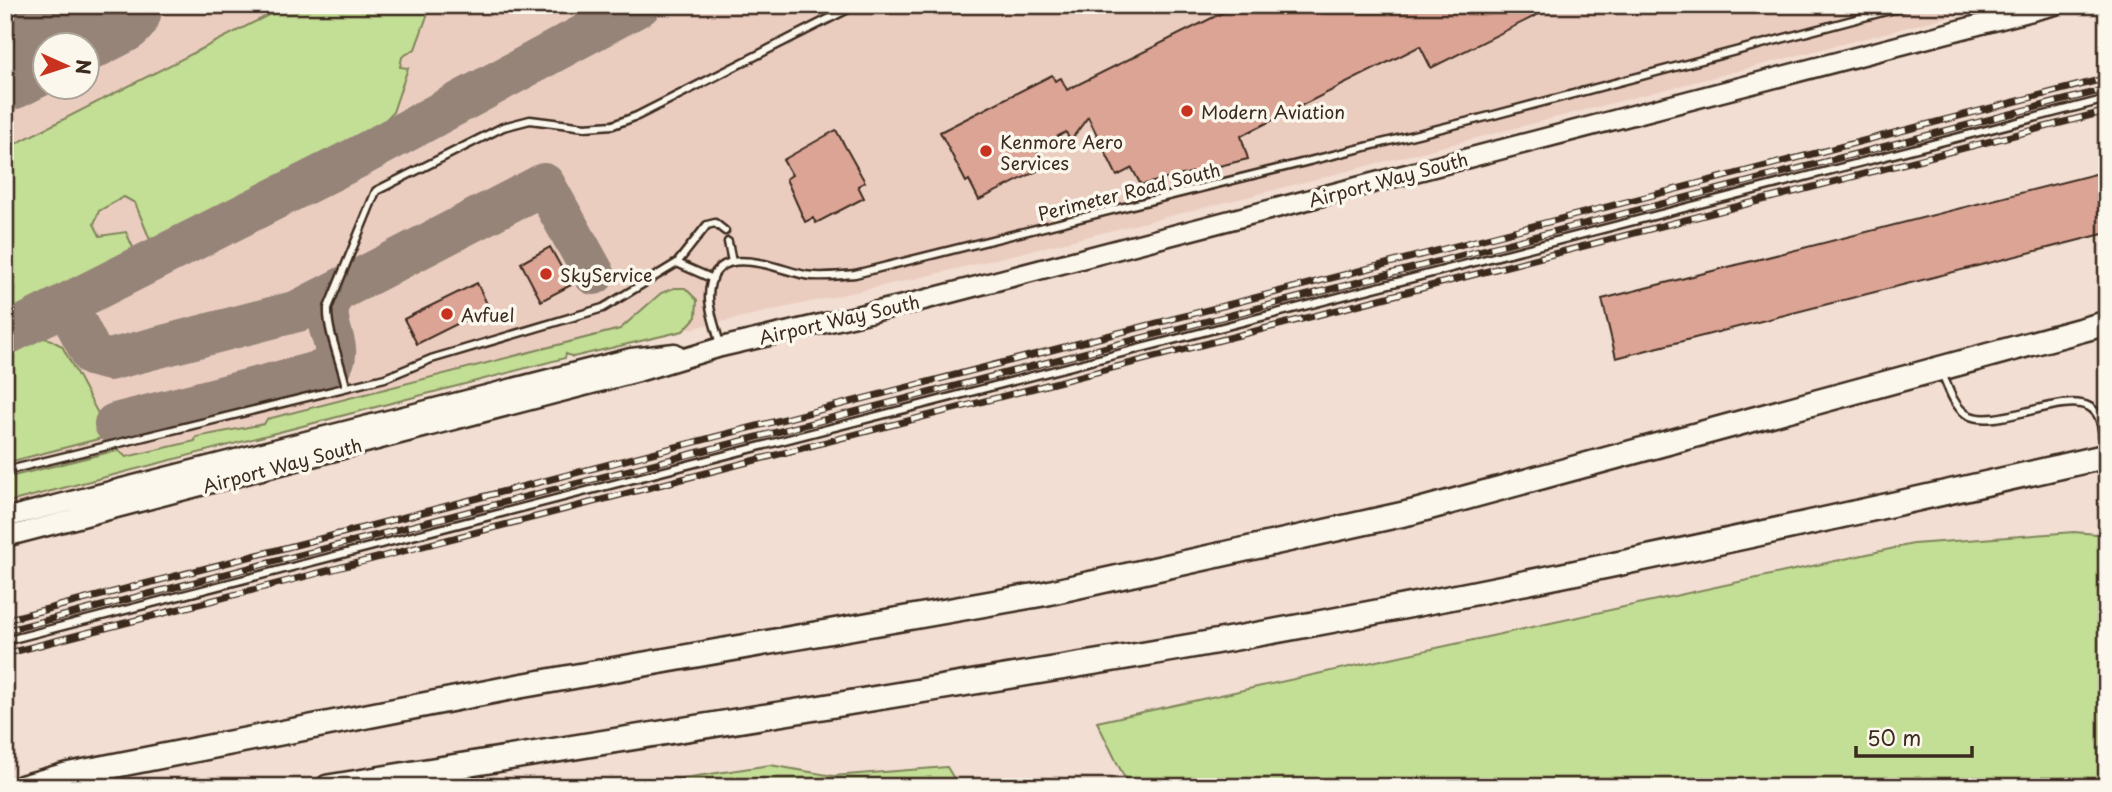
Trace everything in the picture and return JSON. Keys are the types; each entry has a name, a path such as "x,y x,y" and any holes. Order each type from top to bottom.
{"highway":[{"path":"23,787 66,775 520,686 1043,594 1413,512 2107,323"},
{"path":"328,787 1162,651 1574,573 1811,524 2106,456"}],"main road":[{"name":"Airport Way South","path":"5,537 638,372 721,347 912,303 2055,5"},
{"name":"Airport Way South","path":"5,518 631,358 721,347"}],"lane":[{"path":"346,387 337,346 327,324 328,308 376,191 503,127 530,120 585,127 613,125 856,5"},
{"name":"Perimeter Road South","path":"732,262 766,264 808,275 855,274 1494,115 1909,5"},
{"path":"5,641 2107,99"},
{"path":"5,471 375,380 457,350 603,308 677,263 706,225 715,223 725,230"},
{"path":"721,347 709,298 713,279 723,265 732,262 729,242"},
{"path":"677,263 713,279"},
{"path":"1940,369 1956,405 1977,419 1999,419 2068,402 2084,404 2098,416 2106,456"}],"shaded area":[{"path":"5,5 1994,5 1227,202 927,276 554,359 316,419 5,507"}],"green space":[{"path":"288,5 431,5 415,49 402,57 400,67 408,68 393,112 372,135 153,247 135,203 124,197 99,211 94,224 100,236 126,232 136,254 5,319 5,149 102,102"},
{"path":"674,288 685,288 697,300 696,317 683,331 573,357 566,354 565,358 5,503 5,478 118,450 126,457 195,441 196,437 264,424 267,419 620,329 661,293"},
{"path":"29,336 49,339 62,346 110,436 5,463 5,348"},
{"path":"2074,532 2107,535 2107,787 1129,787 1097,722 1913,544"},
{"path":"770,765 833,776 947,767 959,787 624,787"}],"building":[{"name":"Modern Aviation","path":"1238,5 1557,5 1431,68 1420,46 1241,136 1248,159 1141,185 1132,168 1117,176 1088,117 1070,141 1066,132 1035,148 1045,167 979,200 969,180 966,182 940,132 1052,75 1055,81 1061,78 1067,90"},
{"path":"836,130 865,182 858,186 864,198 816,223 813,218 805,222 786,179 792,175 783,160"},
{"path":"2107,171 2107,233 1616,358 1602,299"},
{"name":"SkyService","path":"550,247 571,285 541,301 521,263"},
{"name":"Avfuel","path":"477,283 489,308 417,344 404,319"}],"taxiway":[{"path":"5,335 360,156 640,5"},
{"path":"66,304 93,356 109,360 298,311 544,184 594,274"},
{"path":"115,424 329,369 335,353 328,322 329,305"}],"runway":[{"path":"5,59 111,5"}],"railway":[{"path":"5,620 2107,78"},
{"path":"5,631 2107,89"},
{"path":"5,654 2107,111"}],"place":[{"name":"Modern Aviation","path":"1187,111"},
{"name":"Kenmore Aero Services","path":"986,151"},
{"name":"SkyService","path":"546,274"},
{"name":"Avfuel","path":"447,314"}]}
